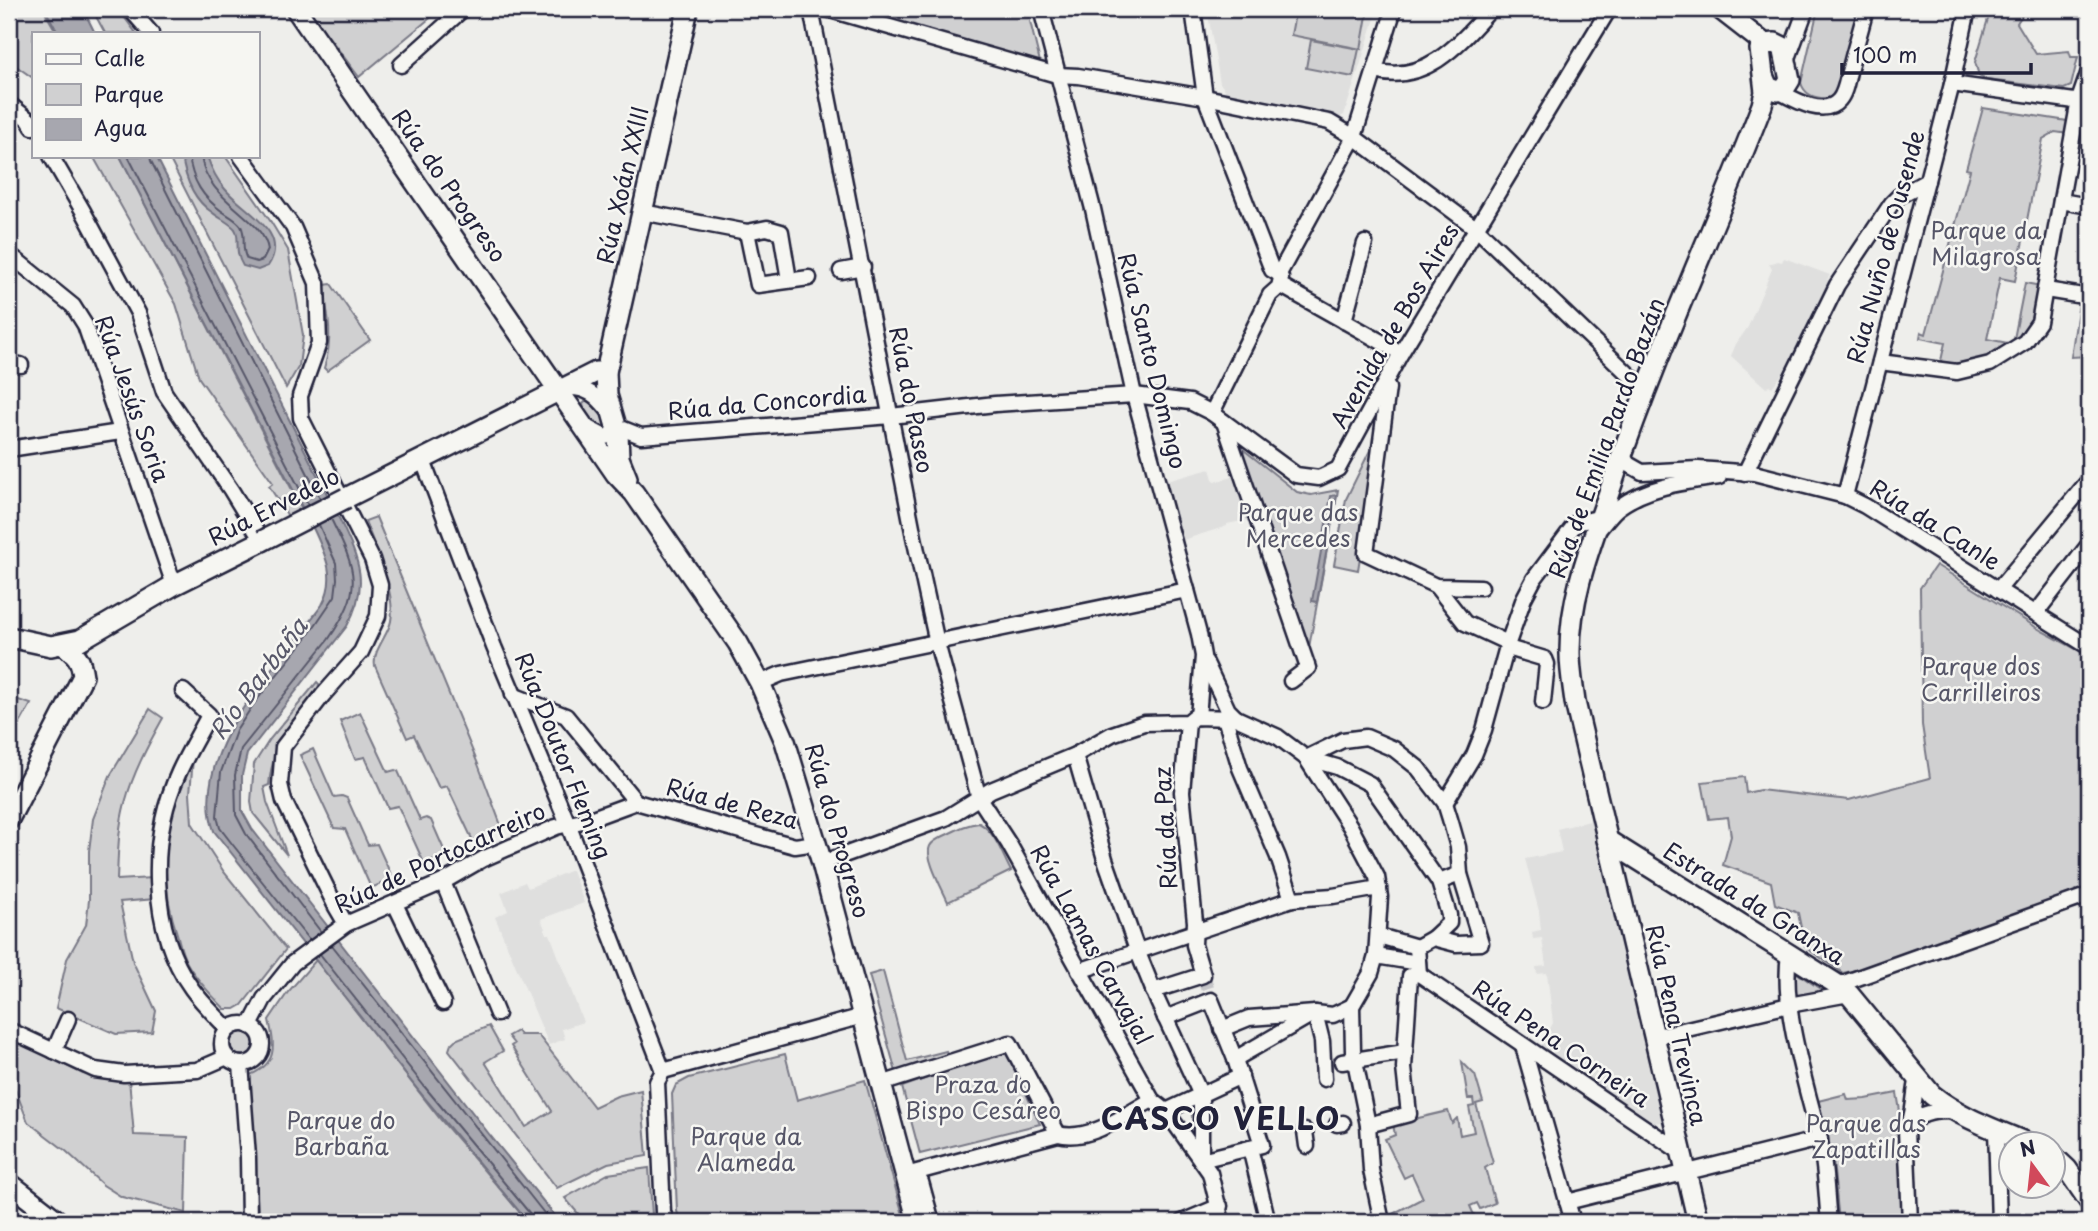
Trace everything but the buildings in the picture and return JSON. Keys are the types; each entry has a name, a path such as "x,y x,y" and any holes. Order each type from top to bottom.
{"street":[{"path":"130,9 150,32"},
{"name":"Rúa do Progreso","path":"296,9 572,390 579,419 616,474 631,488 738,643 760,682 785,741 822,863 918,1222"},
{"path":"401,65 463,9"},
{"name":"Rúa Xoán XXIII","path":"614,420 606,387 606,372 688,9"},
{"name":"Rúa do Paseo","path":"811,9 937,642 979,798"},
{"path":"827,9 1057,75 1205,97 1329,122 1354,136 1477,229 1645,390"},
{"name":"Rúa Santo Domingo","path":"1041,9 1093,209 1134,396 1203,656"},
{"path":"1193,9 1205,97 1276,284 1401,353"},
{"path":"1291,681 1308,667 1218,418 1276,284 1354,136 1394,9"},
{"path":"1375,71 1387,74 1415,72 1453,50 1491,9"},
{"name":"Avenida de Bos Aires","path":"1134,396 1190,402 1218,418 1296,475 1319,478 1338,469 1401,353 1609,9"},
{"path":"1720,9 1763,43 1783,47 1776,84"},
{"path":"1776,84 1806,9"},
{"path":"1763,43 1776,84 1803,104 1832,106 1842,95 1866,9"},
{"name":"Rúa Nuño de Ousende","path":"1845,496 1952,84 1968,9"},
{"path":"1763,43 1800,29"},
{"path":"1880,362 1957,372 1990,364 2025,342 2039,322 2089,71"},
{"name":"Rúa de Emilia Pardo Bazán","path":"1607,840 1575,702 1570,656 1573,614 1598,525 1645,390 1776,84"},
{"path":"1952,84 2084,102"},
{"path":"9,104 32,125"},
{"path":"52,158 138,313 164,392 231,490 262,541"},
{"path":"242,158 293,227 317,283 319,342 300,396 300,418 341,493 372,559 380,585 378,616 361,652 283,747 280,784 284,801 346,923"},
{"path":"1745,473 1837,285 1892,203 1899,196 1927,181"},
{"path":"2061,201 2089,206"},
{"path":"642,212 747,232 767,228 781,232 789,280"},
{"path":"747,232 758,285 809,278"},
{"path":"1344,321 1365,243"},
{"name":"Rúa Jesús Soria","path":"9,254 73,306 85,325 174,586"},
{"path":"841,271 863,267"},
{"path":"2046,290 2089,297"},
{"path":"572,390 596,372 606,372"},
{"path":"1390,376 1366,553 1436,586 1481,587"},
{"name":"Rúa do Progreso","path":"572,390 598,398 614,420 620,458 631,488"},
{"name":"Rúa Ervedelo","path":"9,636 42,645 63,645 95,632 174,586 262,541 341,493 572,390"},
{"name":"Rúa da Concordia","path":"614,420 641,436 891,416 995,404 1134,396"},
{"path":"579,419 595,434 605,438 614,432 614,420"},
{"path":"9,449 120,432"},
{"name":"Rúa da Canle","path":"1622,455 1628,464 1642,472 1698,469 1754,473 1845,496 2089,646"},
{"name":"Rúa Doutor Fleming","path":"422,458 663,1071"},
{"name":"Rúa da Canle","path":"1598,525 1618,508 1647,492 1681,482 1745,473"},
{"path":"1997,590 2089,480"},
{"path":"1611,489 1617,496 1631,500"},
{"path":"1445,803 1479,743 1508,645 1524,598 1534,579 1576,523 1598,525"},
{"path":"2036,613 2087,547 2089,549"},
{"path":"1436,586 1465,623 1508,645 1545,659 1547,664 1543,702"},
{"path":"760,682 781,674 1187,590"},
{"path":"9,819 83,676 81,662 76,653 63,645"},
{"path":"1203,656 1231,718 1240,768 1278,857 1292,899"},
{"name":"Rúa da Paz","path":"1153,991 1203,975 1194,946 1195,931 1182,792 1203,656"},
{"path":"183,691 209,715 179,772 169,799 158,854 160,898 171,946 185,978 228,1029"},
{"name":"Rúa de Reza","path":"513,695 566,716 636,803"},
{"path":"822,863 946,818 990,790 1075,755 1112,734 1144,723 1231,718 1278,737 1306,758 1350,826 1377,877 1379,936 1376,974 1352,1006 1334,1066"},
{"path":"1306,758 1346,739 1366,737 1406,756 1445,803 1458,847 1460,874 1480,943 1424,943 1379,936"},
{"path":"1075,755 1105,859 1135,944 1153,991 1201,1095 1201,1160 1210,1173 1222,1222"},
{"path":"1306,758 1337,766 1370,784 1439,882 1449,915 1449,923 1424,943 1414,972 1404,1068 1409,1114 1368,1125"},
{"name":"Rúa Lamas Carvajal","path":"979,798 1009,845 1152,1100 1166,1111 1201,1160"},
{"name":"Rúa de Reza","path":"568,824 636,803 795,846 816,843"},
{"name":"Rúa de Portocarreiro","path":"250,1026 264,999 293,962 346,923 395,904 508,848 568,824"},
{"name":"Estrada da Granxa","path":"1607,840 1843,990 1932,1095 1955,1111 1996,1130"},
{"name":"Rúa Pena Trevinca","path":"1607,840 1698,1222"},
{"path":"1439,882 1460,874"},
{"path":"443,882 497,1014"},
{"path":"1079,971 1135,944 1195,931 1292,899 1320,898 1379,888"},
{"path":"1653,1037 1843,990 2089,895"},
{"path":"395,904 443,1003"},
{"path":"1789,954 1788,1004 1820,1139 1829,1222"},
{"path":"1376,956 1414,972"},
{"name":"Rúa Pena Corneira","path":"1414,972 1523,1046 1684,1163"},
{"path":"1165,1018 1211,1000 1236,1059 1262,1145 1201,1160"},
{"path":"1222,1028 1250,1018 1315,1013 1333,1015 1352,1006"},
{"path":"1236,1059 1315,1013"},
{"path":"1315,1013 1322,1041 1368,1125 1371,1170 1382,1222"},
{"path":"666,1222 663,1212 657,1082 663,1071 863,1016"},
{"path":"54,1051 68,1018"},
{"path":"243,1024 250,1026 260,1037 262,1045 255,1058 241,1064 227,1057 222,1043 228,1029 243,1024"},
{"path":"9,1030 95,1070 124,1074 197,1070 227,1057"},
{"path":"881,1084 1010,1043 1058,1134"},
{"path":"1523,1046 1573,1222"},
{"path":"1334,1066 1405,1052"},
{"path":"241,1064 248,1157 249,1222"},
{"path":"1166,1111 1241,1076"},
{"path":"1910,1222 1909,1127 1918,1078"},
{"path":"906,1175 1058,1134 1072,1137 1092,1133 1152,1100"},
{"path":"1909,1127 1916,1118 1926,1114 1955,1111"},
{"path":"1567,1202 1684,1163 1820,1139"},
{"path":"1250,1148 1268,1222"},
{"path":"2066,1168 2089,1200"},
{"path":"906,1175 921,1182 932,1222"},
{"path":"9,1183 59,1222"},
{"path":"1998,1200 1999,1222"},
{"path":"1182,1222 1220,1206"}],"shaded area":[{"path":"1207,9 1378,9 1344,115 1339,118 1332,117 1230,97 1220,83"},
{"path":"1784,258 1830,275 1827,280 1832,282 1799,353 1772,387 1769,385 1766,388 1731,356 1748,327 1772,269 1769,264 1782,262"},
{"path":"1210,469 1214,482 1237,476 1252,519 1227,524 1180,541 1163,482"},
{"path":"1594,820 1662,1122 1651,1123 1540,1047 1553,1023 1547,973 1537,974 1536,967 1546,966 1542,938 1533,939 1532,932 1541,930 1539,911 1525,859 1562,852 1557,829"},
{"path":"572,870 584,903 541,919 547,934 550,934 583,1022 562,1029 565,1039 549,1045 495,917 508,911 501,893 525,882 528,888"}],"green space":[{"path":"9,9 43,9 56,32 32,32 32,77 9,61"},
{"path":"92,9 118,9 135,32 104,32"},
{"path":"308,9 441,9 359,77"},
{"path":"853,9 1027,9 1041,66"},
{"path":"1296,9 1368,10 1361,49 1291,35"},
{"path":"1818,9 1861,11 1840,86 1830,98 1812,96 1805,91 1801,83"},
{"path":"1991,9 2026,9 2017,23 2036,54 2069,51 2071,57 2078,57 2071,86 2064,89 1987,80 1979,76 1975,62"},
{"path":"1311,40 1359,49 1353,77 1306,68"},
{"name":"Parque da Milagrosa","path":"1983,108 2067,121 2069,134 2055,132 2043,139 2015,281 2000,278 1987,339 2013,344 2025,283 2041,286 2037,313 2016,347 1965,366 1940,365 1945,343 1920,338 1921,332 1926,334 1970,170 1966,169"},
{"path":"94,158 121,158 304,513 291,521 269,486 273,483 199,378 176,304"},
{"path":"169,158 226,158 288,250 303,335 299,366 286,388"},
{"path":"331,284 370,340 327,371 324,368 329,329 323,290 325,285"},
{"path":"2079,303 2089,305 2089,356 2071,357"},
{"path":"588,399 602,406 609,430 598,431 584,410 583,404"},
{"path":"1380,430 1358,570 1334,565 1346,499"},
{"name":"Parque das Mercedes","path":"1235,443 1297,492 1311,495 1338,490 1307,658"},
{"path":"376,517 502,828 473,841 447,786 439,788 414,735 407,738 375,666 376,655 391,621 392,610 384,570 365,521"},
{"name":"Parque dos Carrilleiros","path":"1936,565 2042,631 2089,656 2089,888 1878,965 1843,973 1805,947 1798,913 1775,904 1771,882 1723,865 1731,836 1728,817 1709,819 1702,782 1744,777 1746,793 1760,790 1849,800 1930,778 1922,725 1920,588"},
{"path":"317,682 318,690 292,723 279,745 269,785 264,787 287,855 253,813 251,802 254,764 270,739"},
{"path":"9,697 31,704 9,743"},
{"path":"150,709 163,718 146,749 128,792 120,831 117,880 152,878 155,899 120,902 133,962 156,1011 152,1032 116,1034 56,1008 67,959 86,925 93,819 110,776"},
{"path":"360,712 388,772 398,771 420,820 431,820 445,852 441,857 424,863 398,806 388,808 365,757 355,759 340,721"},
{"path":"313,749 334,797 347,798 368,845 377,844 393,879 371,888 345,829 334,828 300,755"},
{"path":"189,757 193,759 190,793 192,823 224,872 286,949 242,1005 235,1009 225,1009 191,969 182,953 171,914 167,891 167,846 174,802"},
{"path":"979,823 994,838 1011,871 948,902 932,865 930,846 959,829"},
{"name":"Parque do Barbaña","path":"316,960 441,1120 528,1222 259,1222 247,1076 257,1072 269,1061 273,1047 269,1020 288,992"},
{"path":"883,971 907,1061 946,1051 948,1059 896,1072 869,975"},
{"path":"1794,971 1826,993 1796,1002"},
{"path":"489,1026 503,1051 485,1062 526,1127 552,1111 511,1046 514,1044 508,1036 517,1031 520,1035 538,1035 594,1107 617,1096 641,1090 647,1156 608,1163 557,1188 449,1050 455,1040"},
{"path":"241,1031 250,1035 254,1044 250,1053 241,1057 232,1053 228,1044 232,1035"},
{"path":"9,1037 83,1074 129,1079 134,1135 188,1137 186,1213 122,1197 103,1185 66,1151 28,1122 9,1073"},
{"name":"Praza do Bispo Cesáreo","path":"1006,1050 1040,1124 920,1154 902,1087"},
{"name":"Parque da Alameda","path":"785,1054 797,1100 865,1080 905,1222 680,1222 677,1211 672,1094 676,1085 689,1078"},
{"path":"1462,1062 1475,1075 1483,1102 1476,1104 1493,1163 1485,1168 1495,1203 1480,1209 1477,1203 1470,1206 1477,1222 1453,1222 1450,1217 1440,1222 1387,1222 1385,1218 1423,1198 1412,1174 1404,1178 1385,1139 1395,1135 1393,1124 1448,1111 1452,1123 1457,1118 1460,1135 1474,1132 1469,1107 1474,1106 1473,1099 1468,1099"},
{"name":"Parque das Zapatillas","path":"1897,1093 1903,1129 1907,1222 1839,1222 1832,1151 1828,1151 1818,1101 1846,1094 1848,1100"},
{"path":"649,1168 652,1215 655,1222 585,1222 565,1198 608,1174"}],"water":[{"path":"45,9 83,9 94,32 57,32"},
{"path":"121,158 157,158 339,518 352,546 359,571 359,597 347,626 247,754 242,775 242,811 252,829 560,1222 528,1222 418,1090 214,831 209,801 213,770 225,740 262,681 322,605 329,586 328,567 314,530"},
{"path":"182,158 208,158 222,185 270,233 274,254 268,266 258,270 243,266 238,255 235,229 200,202 185,172"},
{"path":"1337,495 1317,602 1312,601 1331,496"}],"tunnel":[{"path":"1203,975 1211,1000"}],"district":[{"name":"CASCO VELLO","path":"1221,1120"}],"water label":[{"name":"Río Barbaña","path":"259,679"}]}
